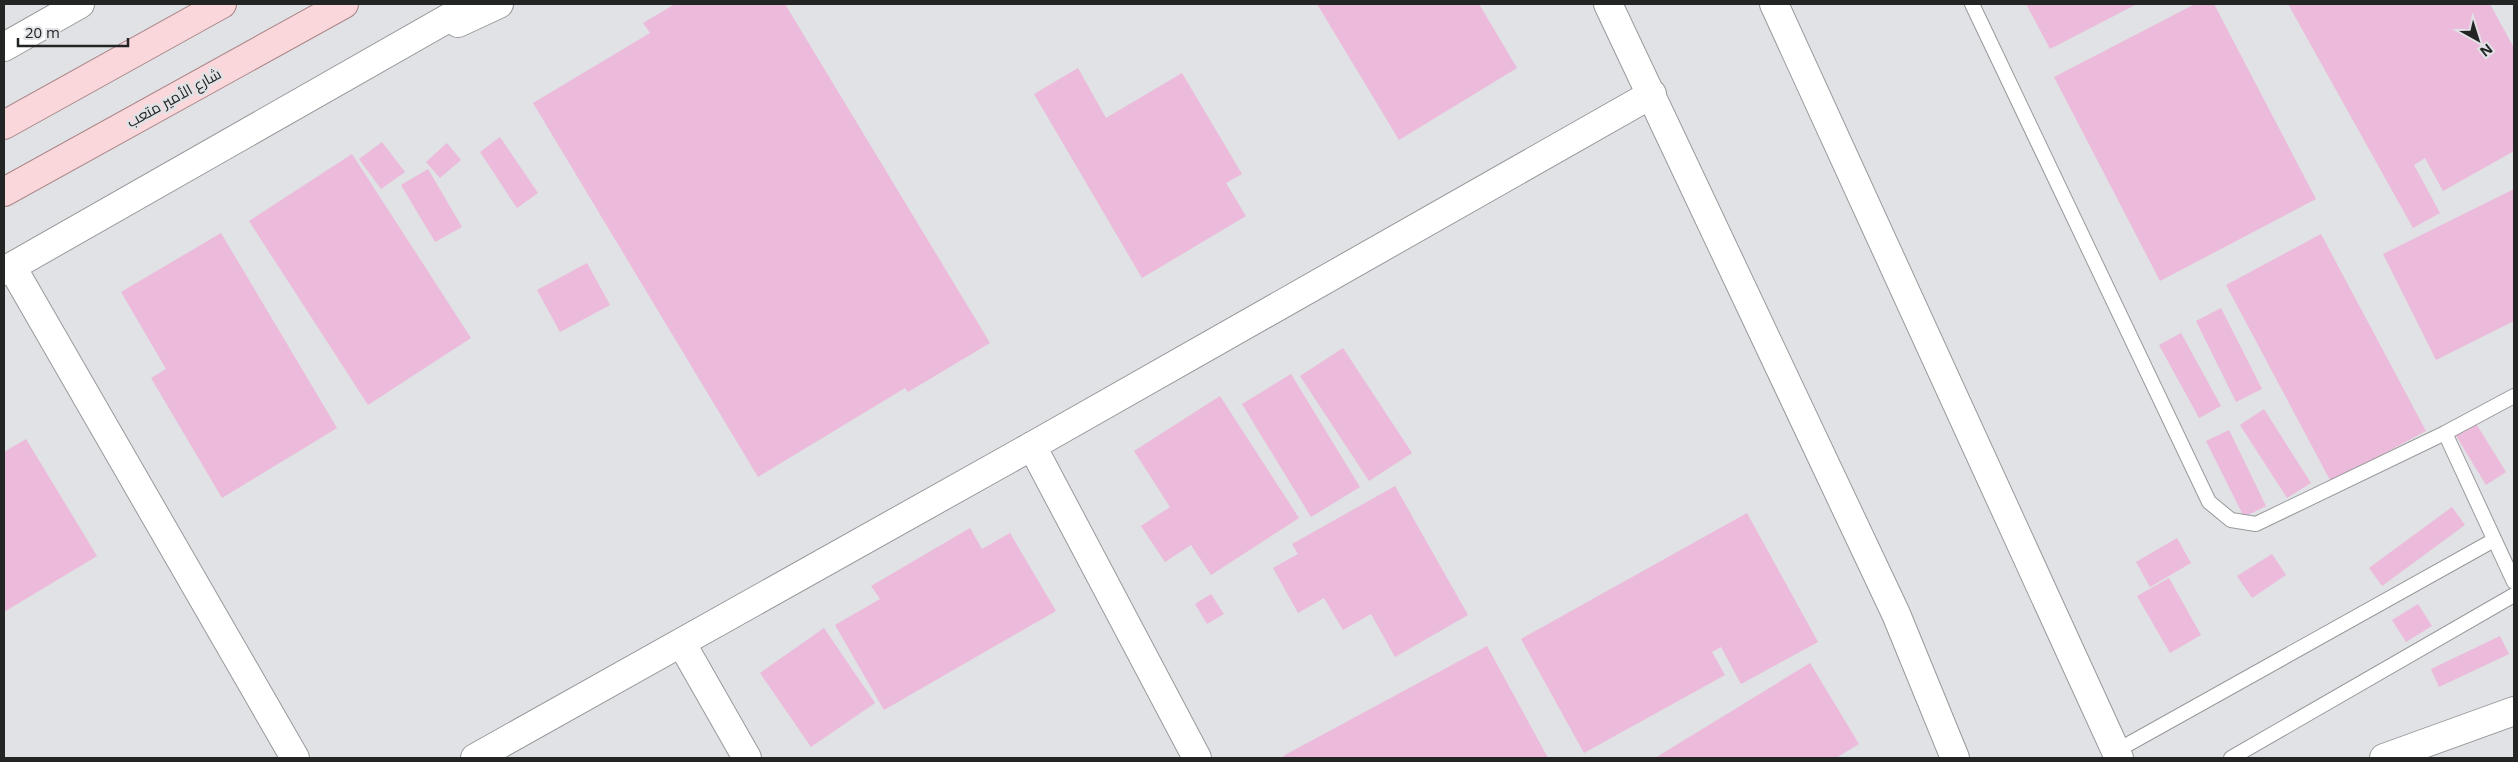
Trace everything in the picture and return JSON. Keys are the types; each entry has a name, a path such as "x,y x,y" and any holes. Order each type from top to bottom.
{"main road":[{"path":"4,125 222,4"},
{"name":"شارع الأمير متعب","path":"4,192 344,4"}],"street":[{"path":"9,44 73,4"},
{"path":"9,44 80,4"},
{"path":"295,758 8,269 473,4"},
{"path":"351,74 499,4"},
{"path":"1608,4 1896,614 1955,758"},
{"path":"1774,4 2118,755"},
{"path":"475,758 682,644 1652,94"},
{"path":"1032,446 1196,758"},
{"path":"682,644 747,758"},
{"path":"2384,758 2514,710"}],"lane":[{"path":"1972,4 2209,502 2231,520 2256,524 2513,401"},
{"path":"2445,433 2514,582"},
{"path":"2118,755 2494,540"},
{"path":"2231,758 2514,595"}],"building":[{"path":"675,4 785,4 990,343 908,392 905,388 758,477 533,103 650,33 643,23"},
{"path":"1317,4 1479,4 1517,68 1399,140"},
{"path":"2026,4 2137,4 2050,49"},
{"path":"2195,4 2214,4 2316,199 2160,281 2054,77"},
{"path":"2288,4 2490,4 2514,48 2514,151 2443,191 2425,158 2414,165 2440,213 2413,228"},
{"path":"1078,68 1106,118 1182,73 1242,174 1226,183 1246,216 1142,278 1034,94"},
{"path":"500,137 538,193 517,208 480,152"},
{"path":"382,142 405,172 381,189 359,159"},
{"path":"447,143 461,160 440,178 426,162"},
{"path":"352,154 471,338 368,405 249,221"},
{"path":"428,169 462,227 435,242 401,185"},
{"path":"2514,189 2514,321 2436,360 2383,254"},
{"path":"221,233 337,428 222,498 151,378 166,369 121,292"},
{"path":"2321,234 2426,431 2331,482 2226,285"},
{"path":"587,263 610,305 560,332 537,290"},
{"path":"2221,308 2262,389 2236,402 2196,321"},
{"path":"2181,333 2221,406 2199,418 2159,345"},
{"path":"1343,348 1412,453 1369,481 1300,376"},
{"path":"1291,374 1360,487 1311,517 1242,404"},
{"path":"1220,396 1299,518 1211,575 1191,545 1165,562 1141,526 1170,507 1134,451"},
{"path":"2264,409 2311,483 2287,498 2240,425"},
{"path":"2475,422 2506,472 2486,485 2455,434"},
{"path":"2229,430 2266,506 2244,517 2206,441"},
{"path":"26,439 97,556 4,612 4,452"},
{"path":"1395,486 1468,615 1395,657 1371,614 1343,630 1324,598 1298,613 1273,568 1298,554 1292,544"},
{"path":"2452,507 2465,525 2382,586 2369,568"},
{"path":"1747,513 1818,642 1741,684 1721,647 1712,652 1725,675 1584,753 1521,639"},
{"path":"970,528 982,549 1010,533 1056,611 884,710 835,625 880,599 871,586"},
{"path":"2177,538 2191,563 2150,587 2136,562"},
{"path":"2272,554 2286,575 2252,598 2237,576"},
{"path":"2169,578 2201,635 2170,653 2137,596"},
{"path":"1211,594 1224,614 1207,624 1195,604"},
{"path":"2418,604 2432,626 2406,642 2392,620"},
{"path":"824,628 875,703 811,747 760,673"},
{"path":"2500,636 2509,654 2439,687 2431,669"},
{"path":"1487,646 1548,758 1284,758 1283,756"},
{"path":"1810,663 1859,744 1836,758 1655,758"}]}
